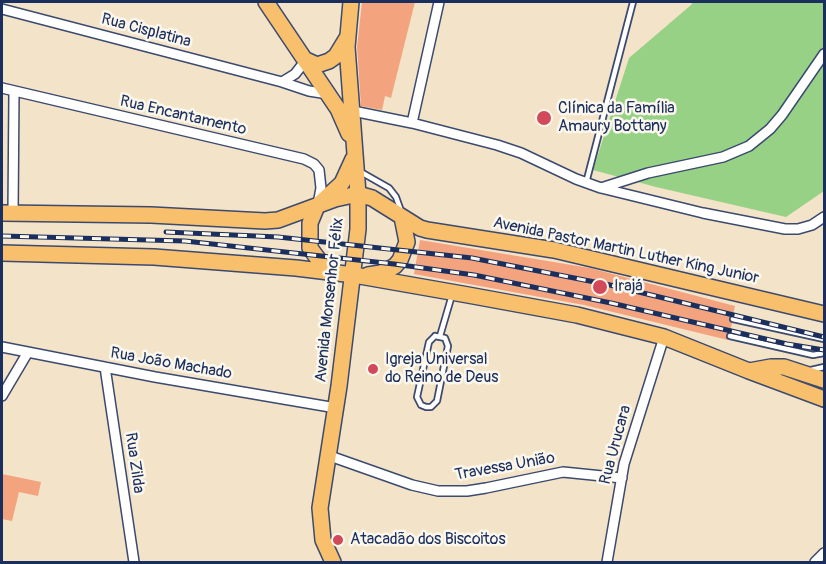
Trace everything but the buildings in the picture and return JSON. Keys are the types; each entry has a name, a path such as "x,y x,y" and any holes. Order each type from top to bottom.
{"main road":[{"path":"266,2 311,63 352,111"},
{"name":"Avenida Monsenhor Félix","path":"333,562 320,528 320,508 358,276 358,194 347,38 351,2"},
{"path":"311,63 330,61 336,56 347,38"},
{"path":"311,63 342,115 354,157 342,183 317,206 310,223 310,248 327,271"},
{"path":"7,213 151,215 265,221 278,220 335,199 358,194"},
{"name":"Avenida Pastor Martin Luther King Junior","path":"358,194 372,198 427,230 554,250 825,314"},
{"path":"358,276 381,273 395,266 400,260 407,242 402,217"},
{"path":"2,253 164,258 327,271 611,320 664,337 825,399"},
{"path":"749,371 777,367 825,380"}],"street":[{"path":"412,123 439,2"},
{"name":"Rua Cisplatina","path":"2,9 309,91 328,94"},
{"path":"601,188 648,173 723,157 749,146 770,129 782,115 825,54"},
{"path":"282,82 311,63"},
{"name":"Rua Encantamento","path":"2,88 304,159 314,164 319,170 321,188 317,206"},
{"path":"7,213 14,92"},
{"path":"352,111 412,123 521,153 601,188 774,228 798,229 812,225 825,217"},
{"name":"Rua Urucara","path":"607,562 622,478 664,337"},
{"name":"Rua João Machado","path":"2,347 105,368 336,408"},
{"path":"2,396 28,352"},
{"name":"Rua Zilda","path":"105,368 134,562"},
{"name":"Travessa União","path":"327,455 412,485 438,491 467,491 563,472 622,478"},
{"path":"815,562 825,553"}],"lane":[{"path":"586,183 633,2"},
{"path":"354,157 396,197 402,217"},
{"path":"440,336 452,292"},
{"path":"733,319 825,339"},
{"path":"435,336 440,336 447,341 448,346 437,401 431,407 426,407 421,405 417,397 429,342 435,336"},
{"path":"730,336 807,353 825,353"},
{"path":"799,372 825,367"}],"green space":[{"path":"693,2 824,2 824,191 786,217 593,170 629,58"}],"railway":[{"path":"166,232 278,237 472,258 610,285 824,337"},
{"path":"2,236 185,241 474,275 611,303 787,344 824,350"}],"place":[{"name":"Clínica da Família Amaury Bottany","path":"544,118"},
{"name":"Irajá","path":"600,287"},
{"name":"Igreja Universal do Reino de Deus","path":"373,369"},
{"name":"Atacadão dos Biscoitos","path":"338,540"}]}
